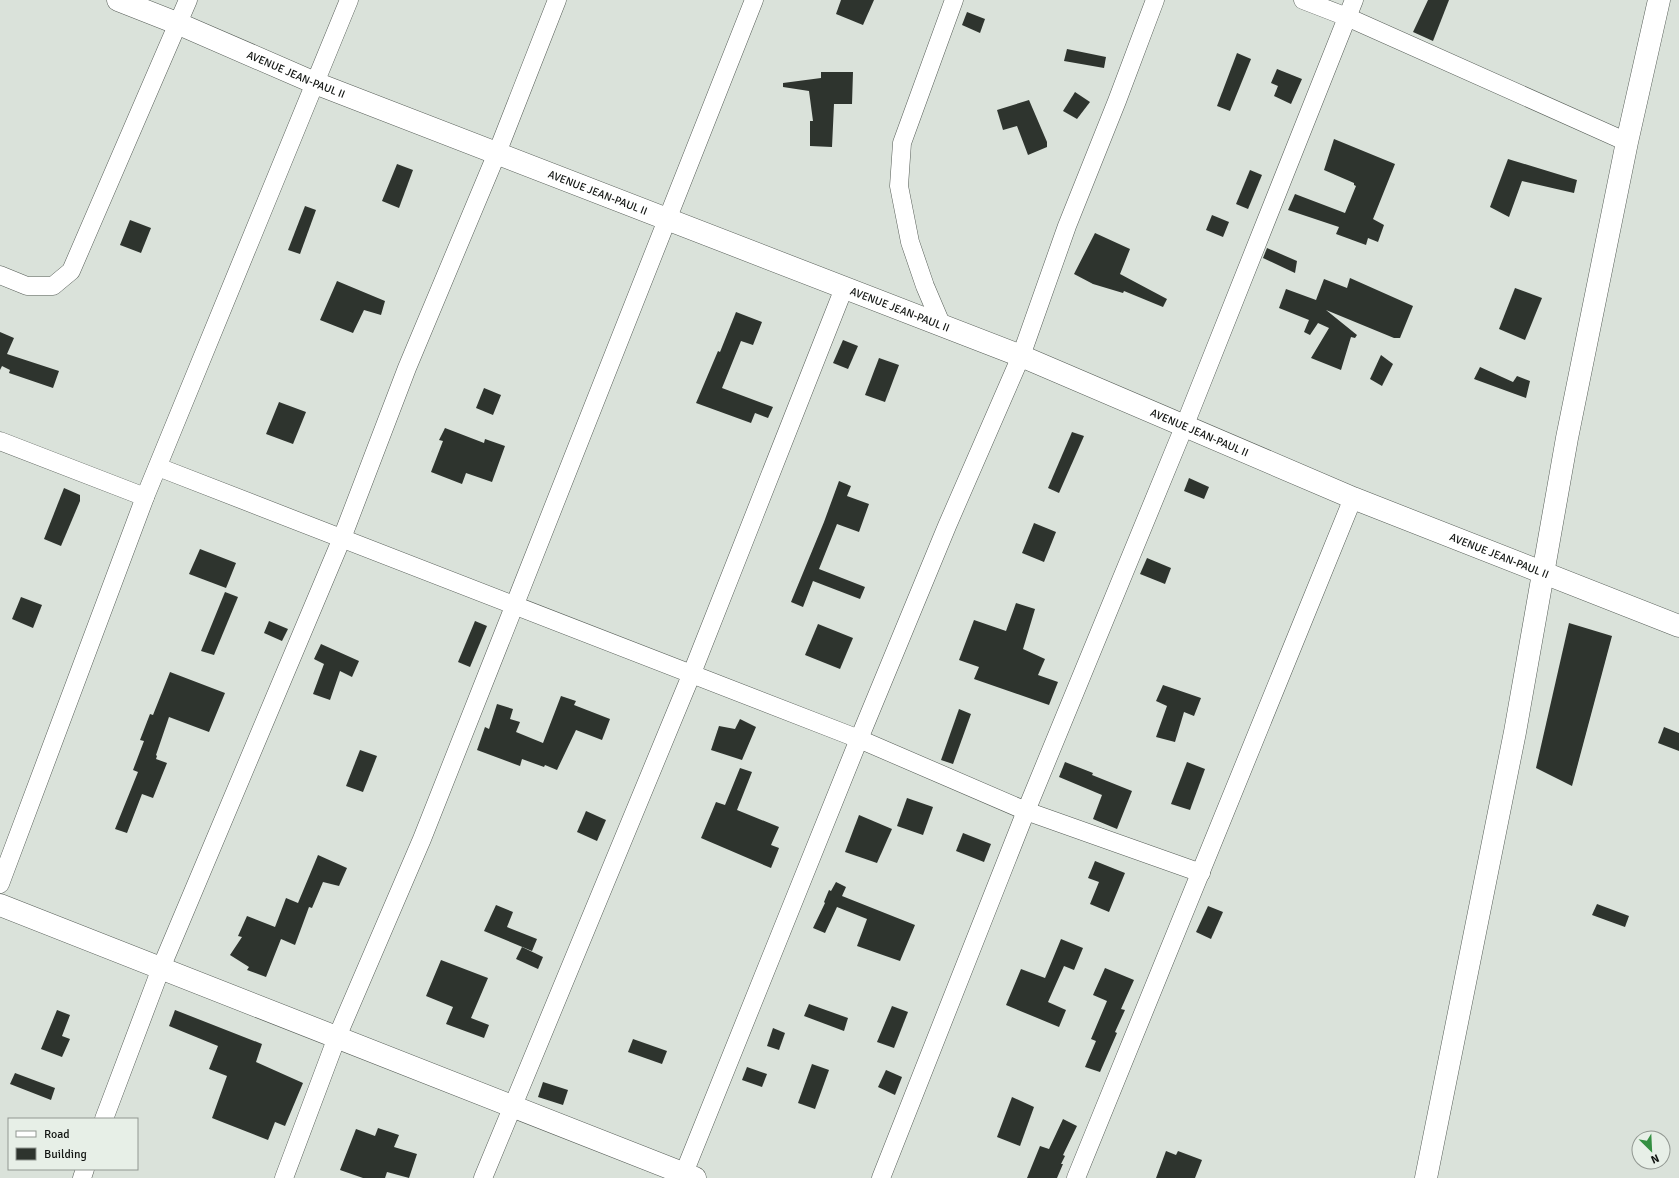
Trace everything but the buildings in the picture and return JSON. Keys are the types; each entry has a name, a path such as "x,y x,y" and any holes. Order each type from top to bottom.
{"street":[{"name":"AVENUE JEAN-PAUL II","path":"118,0 179,24 315,83 1021,356 1353,498 1679,626"},
{"path":"0,275 27,286 53,286 71,271 179,24 188,0"},
{"path":"0,884 145,497 349,0"},
{"path":"104,1118 161,968 342,538 408,368 497,154 557,0"},
{"path":"284,1178 337,1037 422,839 666,219 754,0"},
{"path":"942,326 925,286 910,242 899,186 902,143 954,0"},
{"path":"0,905 512,1105 687,1176 859,739 947,526 1021,356 1067,226 1117,101 1155,0"},
{"path":"1303,0 1347,17 1627,142"},
{"path":"881,1178 1026,810 1184,427 1354,0"},
{"path":"1426,1178 1515,732 1567,438 1627,142 1659,0"},
{"path":"483,1178 692,673 844,288"},
{"path":"0,441 145,497"},
{"path":"158,467 692,673 859,739 1026,810 1201,873"},
{"path":"1076,1178 1353,498"}]}
